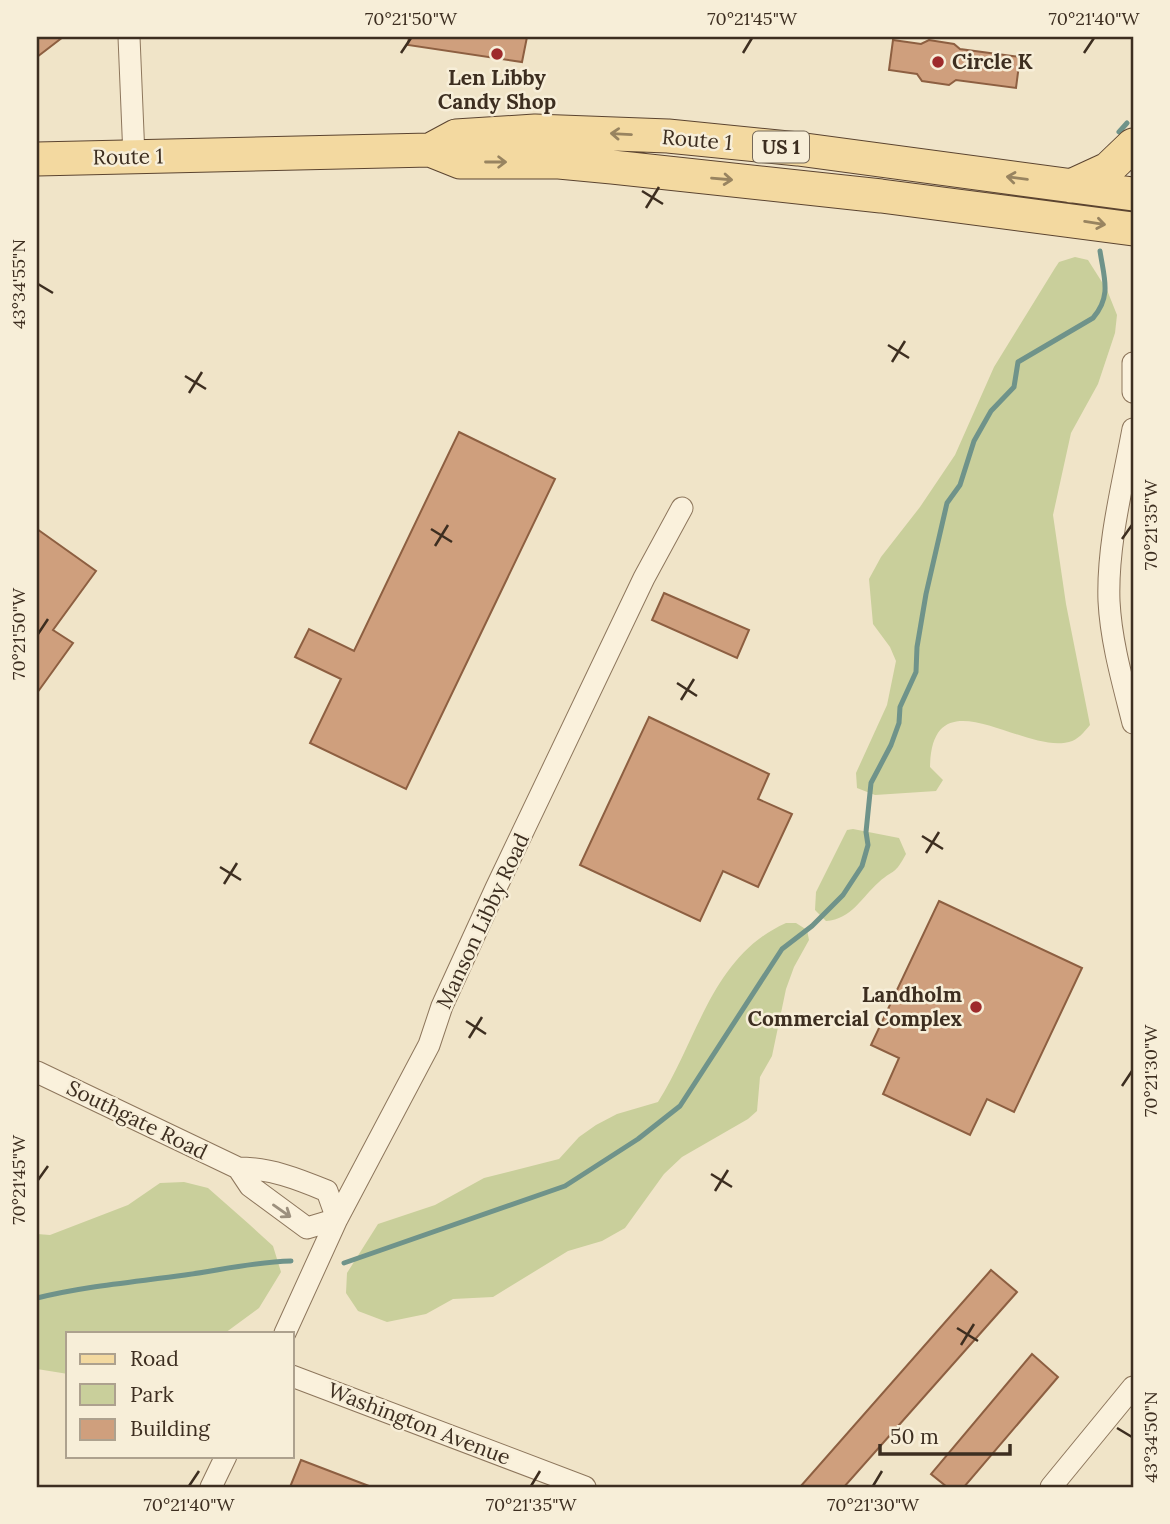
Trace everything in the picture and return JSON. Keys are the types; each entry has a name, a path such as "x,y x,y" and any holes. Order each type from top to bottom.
{"main road":[{"name":"Route 1","path":"430,150 456,136 535,131 668,136 798,149 1133,194"},
{"path":"1070,186 1108,169 1133,145"},
{"name":"Route 1","path":"37,159 430,150 460,162 559,162 612,167 871,194 1133,229"}],"street":[{"path":"129,37 134,157"},
{"path":"1133,363 1133,392"},
{"path":"1133,429 1112,550 1109,599 1115,649 1133,723"},
{"name":"Manson Libby Road","path":"285,1332 337,1219 429,1045 442,1006 496,888 644,578 682,508"},
{"name":"Southgate Road","path":"37,1072 238,1168 257,1168 327,1191 337,1219 307,1227 250,1186 238,1168"},
{"name":"Washington Avenue","path":"294,1377 585,1487"},
{"path":"1051,1487 1133,1387"},
{"path":"211,1487 225,1458"}],"green space":[{"path":"1075,257 1088,260 1107,290 1117,315 1115,333 1098,384 1071,433 1053,515 1066,604 1090,725 1072,741 1050,743 983,724 962,721 946,725 935,739 930,767 943,780 936,791 875,795 857,788 856,773 887,705 896,661 890,647 873,624 869,579 881,557 920,507 955,455 994,367 1055,268 1059,262"},
{"path":"847,830 899,838 906,854 896,869 879,882 856,907 843,916 826,921 815,910 816,892"},
{"path":"786,923 796,923 807,930 809,940 794,967 786,989 772,1056 760,1077 757,1111 748,1119 682,1157 664,1174 625,1228 602,1241 568,1251 493,1297 453,1299 426,1314 387,1322 358,1311 346,1293 347,1273 378,1224 435,1205 484,1178 559,1159 579,1137 596,1125 617,1114 658,1102 709,1001 724,978 740,956 761,938"},
{"path":"184,1182 208,1188 273,1246 281,1272 259,1308 226,1332 66,1332 66,1374 37,1369 37,1234 50,1235 128,1205 160,1183"}],"building":[{"path":"37,37 63,37 37,57"},
{"name":"Len Libby Candy Shop","path":"409,37 527,37 522,62 408,45"},
{"path":"893,40 921,44 929,40 954,44 960,49 1020,57 1016,88 956,80 949,85 922,81 917,74 889,70"},
{"path":"459,432 555,479 406,789 310,743 341,679 295,657 309,629 354,651"},
{"path":"37,529 96,571 53,630 73,643 37,693"},
{"path":"664,593 749,630 737,658 652,620"},
{"path":"649,717 769,774 758,799 792,814 758,887 723,871 700,921 580,865"},
{"name":"Landholm Commercial Complex","path":"939,901 1082,968 1014,1112 987,1099 970,1135 883,1094 899,1058 871,1045"},
{"path":"991,1270 1017,1292 844,1487 800,1487"},
{"path":"1032,1354 1058,1377 964,1487 947,1487 931,1474"},
{"path":"301,1460 369,1486 369,1487 290,1487"}],"waterway":[{"path":"1119,132 1127,123"},
{"path":"344,1263 565,1186 638,1139 680,1106 782,949 812,926 843,895 862,866 868,845 866,832 871,783 891,745 899,723 900,707 916,672 917,647 926,594 947,503 960,485 974,441 991,411 1014,387 1018,362 1093,318 1099,310 1105,294 1100,251"},
{"path":"37,1298 92,1287 291,1261"}],"place":[{"name":"Len Libby Candy Shop","path":"497,54"},
{"name":"Circle K","path":"938,62"},
{"name":"Landholm Commercial Complex","path":"976,1007"}]}
